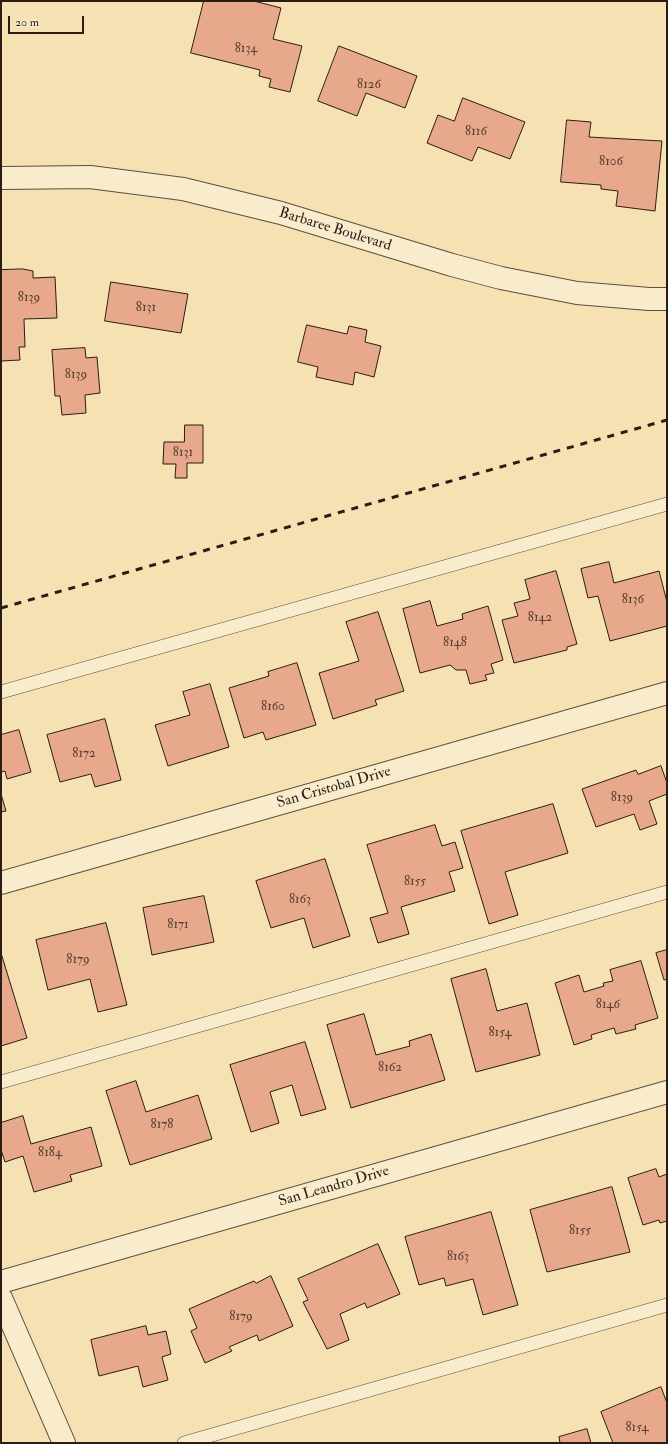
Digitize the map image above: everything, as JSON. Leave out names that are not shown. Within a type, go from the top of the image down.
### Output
[{"type":"street","name":"Barbaree Boulevard","points":[[1,178],[90,177],[183,189],[281,213],[452,265],[501,278],[577,292],[649,299],[667,299]]},
{"type":"street","name":"San Cristobal Drive","points":[[1,883],[667,693]]},
{"type":"street","name":"San Leandro Drive","points":[[1,1282],[667,1092]]},
{"type":"street","points":[[1,1298],[64,1443]]},
{"type":"lane","points":[[1,692],[667,504]]},
{"type":"lane","points":[[1,1082],[667,892]]},
{"type":"lane","points":[[184,1443],[667,1305]]},
{"type":"building","points":[[204,1],[254,1],[281,8],[273,39],[302,46],[290,92],[269,87],[271,79],[259,76],[260,70],[191,53]]},
{"type":"building","points":[[339,46],[417,76],[405,108],[366,93],[357,116],[318,101]]},
{"type":"building","points":[[463,98],[525,122],[510,159],[478,147],[472,161],[427,143],[438,115],[454,121]]},
{"type":"building","points":[[567,120],[591,122],[589,137],[662,141],[655,211],[616,206],[618,191],[601,189],[601,185],[561,182]]},
{"type":"building","points":[[23,269],[33,271],[33,278],[55,277],[57,318],[24,319],[25,347],[19,347],[20,360],[1,361],[1,270]]},
{"type":"building","points":[[111,282],[188,294],[181,333],[105,321]]},
{"type":"building","points":[[307,325],[347,334],[349,326],[367,330],[365,342],[381,346],[374,377],[355,372],[353,385],[316,377],[318,367],[298,362]]},
{"type":"building","points":[[85,348],[86,358],[97,357],[100,393],[85,395],[86,413],[62,415],[60,396],[55,396],[52,350]]},
{"type":"building","points":[[185,425],[203,425],[203,463],[187,463],[187,478],[175,478],[176,464],[163,464],[164,442],[184,442]]},
{"type":"building","points":[[609,562],[614,583],[659,571],[667,602],[667,626],[610,641],[598,596],[588,598],[581,569]]},
{"type":"building","points":[[556,571],[577,644],[567,647],[567,650],[514,663],[502,620],[518,616],[514,603],[530,599],[525,580]]},
{"type":"building","points":[[430,601],[437,626],[463,619],[462,614],[488,606],[503,660],[491,664],[494,673],[485,675],[487,680],[470,684],[466,670],[456,670],[450,665],[420,673],[403,609]]},
{"type":"building","points":[[378,612],[404,691],[375,700],[377,705],[333,719],[319,673],[359,661],[346,622]]},
{"type":"building","points":[[297,663],[316,725],[266,740],[263,732],[244,738],[229,688],[269,676],[268,672]]},
{"type":"building","points":[[210,684],[229,747],[168,766],[155,725],[190,715],[183,692]]},
{"type":"building","points":[[105,719],[121,780],[95,787],[91,774],[60,782],[47,735]]},
{"type":"building","points":[[19,730],[31,772],[7,779],[5,771],[1,772],[1,735]]},
{"type":"building","points":[[661,766],[667,783],[667,794],[649,801],[657,824],[640,830],[634,814],[596,827],[582,789],[636,770],[638,774]]},
{"type":"building","points":[[1,794],[6,811],[1,812]]},
{"type":"building","points":[[553,804],[568,853],[505,872],[518,915],[489,924],[461,831]]},
{"type":"building","points":[[435,825],[442,846],[455,842],[463,868],[449,872],[455,891],[401,907],[409,934],[378,943],[370,918],[388,913],[367,845]]},
{"type":"building","points":[[325,859],[350,936],[313,948],[304,918],[271,928],[256,881]]},
{"type":"building","points":[[204,896],[214,942],[152,955],[143,908]]},
{"type":"building","points":[[106,923],[127,1005],[98,1012],[90,979],[48,990],[36,940]]},
{"type":"building","points":[[667,950],[667,979],[664,980],[656,953]]},
{"type":"building","points":[[1,953],[27,1038],[1,1046]]},
{"type":"building","points":[[641,961],[658,1018],[635,1025],[636,1029],[616,1034],[614,1028],[591,1035],[592,1039],[574,1045],[555,983],[579,975],[584,992],[604,986],[603,983],[613,981],[610,970]]},
{"type":"building","points":[[486,969],[497,1011],[527,1003],[540,1055],[476,1072],[451,979]]},
{"type":"building","points":[[364,1014],[376,1055],[410,1046],[409,1041],[431,1034],[445,1080],[351,1108],[327,1025]]},
{"type":"building","points":[[305,1042],[326,1109],[301,1116],[292,1085],[270,1092],[279,1123],[251,1132],[230,1065]]},
{"type":"building","points":[[136,1081],[146,1112],[198,1095],[212,1139],[130,1165],[106,1091]]},
{"type":"building","points":[[23,1116],[31,1144],[91,1127],[102,1166],[70,1175],[72,1181],[34,1192],[23,1156],[5,1162],[1,1150],[1,1123]]},
{"type":"building","points":[[656,1169],[659,1177],[667,1174],[667,1221],[660,1223],[659,1220],[643,1225],[628,1178]]},
{"type":"building","points":[[612,1187],[630,1252],[547,1272],[530,1210]]},
{"type":"building","points":[[491,1212],[518,1305],[483,1315],[473,1279],[446,1286],[444,1278],[419,1285],[405,1237]]},
{"type":"building","points":[[378,1244],[400,1294],[367,1308],[365,1303],[340,1314],[349,1340],[327,1349],[303,1302],[308,1300],[298,1279]]},
{"type":"building","points":[[271,1276],[293,1326],[259,1341],[257,1335],[229,1347],[232,1351],[205,1363],[191,1331],[197,1328],[189,1309],[254,1281],[256,1283]]},
{"type":"building","points":[[146,1326],[148,1335],[166,1331],[171,1354],[162,1357],[168,1380],[143,1387],[138,1366],[99,1376],[91,1340]]},
{"type":"building","points":[[661,1387],[667,1403],[667,1443],[613,1443],[601,1412]]},
{"type":"building","points":[[587,1429],[591,1443],[560,1443],[559,1437]]},
{"type":"railway","points":[[1,608],[667,420]]}]
